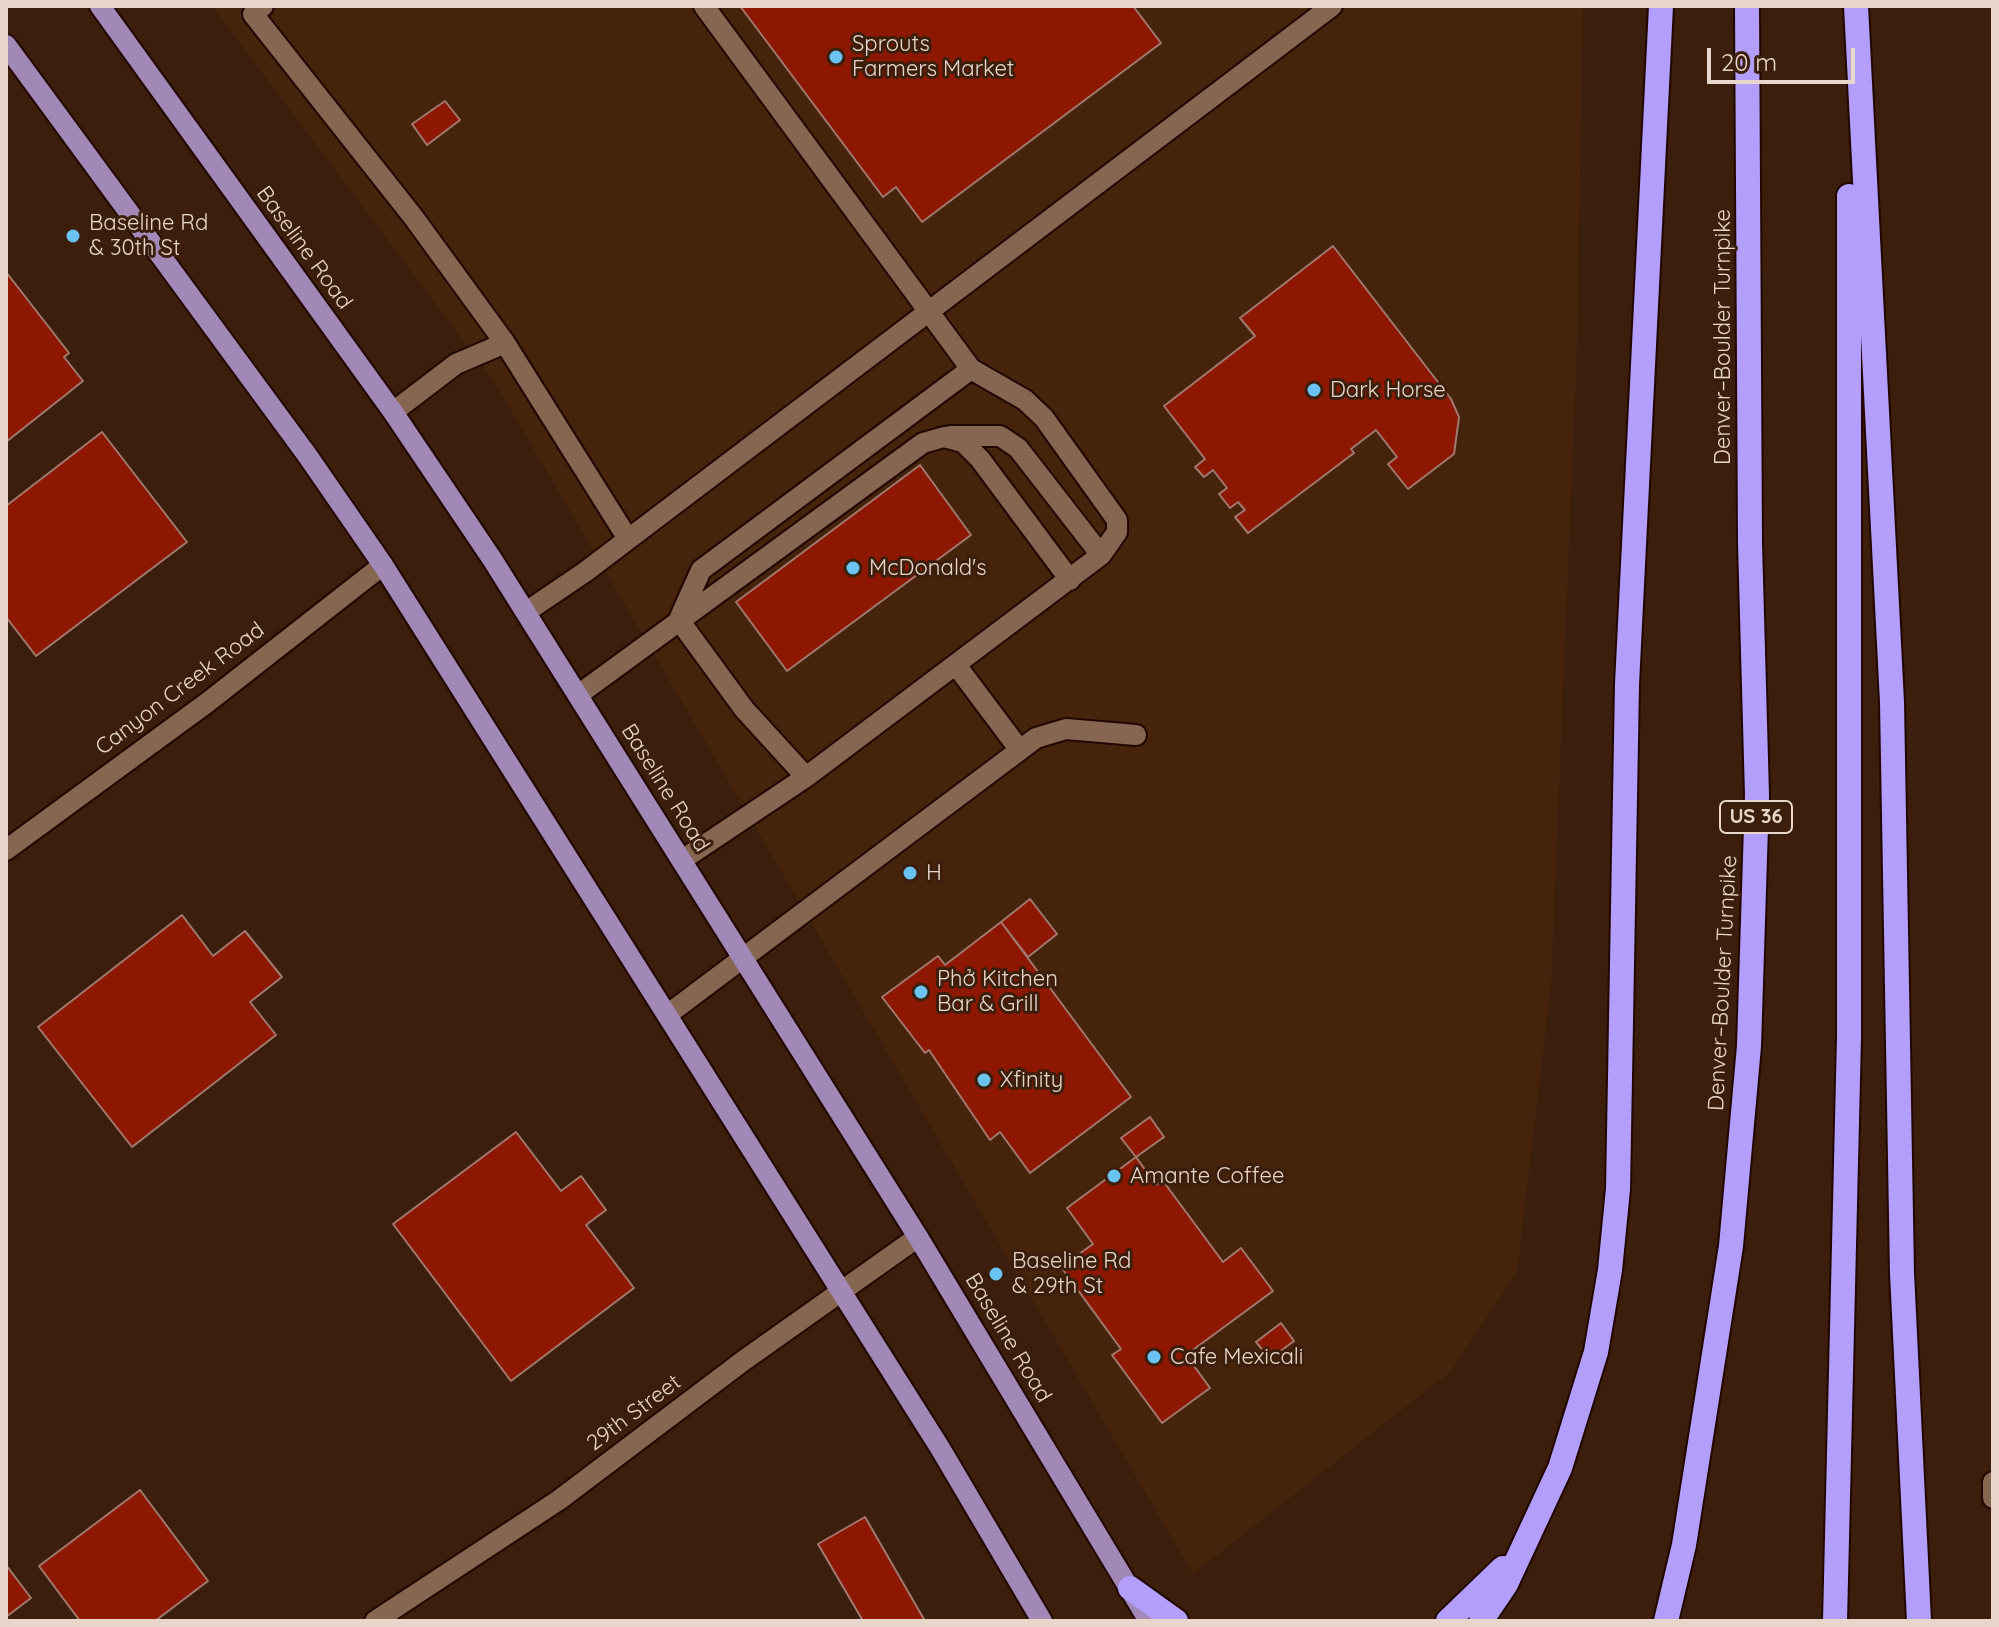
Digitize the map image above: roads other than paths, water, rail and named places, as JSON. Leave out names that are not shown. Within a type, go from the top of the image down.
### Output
[{"type":"highway","points":[[1481,1621],[1526,1543],[1560,1468],[1596,1352],[1618,1189],[1627,684],[1661,6]]},
{"type":"highway","name":"Denver–Boulder Turnpike","points":[[1666,1621],[1684,1545],[1731,1246],[1749,1046],[1757,795],[1749,527],[1747,6]]},
{"type":"highway","points":[[1835,1621],[1849,1037],[1849,6]]},
{"type":"highway","points":[[1856,6],[1892,702],[1902,1273],[1919,1621]]},
{"type":"highway","points":[[1448,1621],[1526,1543]]},
{"type":"highway","points":[[1130,1588],[1176,1621]]},
{"type":"main road","name":"Baseline Road","points":[[100,6],[393,412],[526,612],[918,1237],[1149,1621]]},
{"type":"main road","points":[[6,45],[307,455],[383,565],[940,1448],[1042,1621]]},
{"type":"street","points":[[682,860],[806,777],[1070,580],[1101,555],[1117,532],[1117,520],[1111,508],[1044,418],[1025,400],[971,369],[704,6]]},
{"type":"street","points":[[526,612],[628,539],[1332,6]]},
{"type":"street","points":[[254,9],[505,343],[628,539]]},
{"type":"street","points":[[393,412],[456,364],[505,343]]},
{"type":"street","points":[[679,620],[701,570],[971,369]]},
{"type":"street","points":[[578,695],[923,443],[944,437],[974,433],[1000,436],[1018,448],[1101,555]]},
{"type":"street","points":[[944,437],[963,442],[980,459],[1070,580]]},
{"type":"street","name":"Canyon Creek Road","points":[[6,850],[208,702],[383,565]]},
{"type":"street","points":[[679,620],[744,709],[806,777]]},
{"type":"street","points":[[956,665],[1019,749]]},
{"type":"street","points":[[667,1015],[743,961],[1019,749],[1052,731],[1066,729],[1136,735]]},
{"type":"street","name":"29th Street","points":[[375,1621],[559,1500],[840,1291],[918,1237]]},
{"type":"street","points":[[1993,1482],[1993,1498]]},
{"type":"place","name":"Sprouts Farmers Market","points":[[836,57]]},
{"type":"place","name":"Baseline Rd & 30th St","points":[[73,236]]},
{"type":"place","name":"Dark Horse","points":[[1314,390]]},
{"type":"place","name":"McDonald's","points":[[853,568]]},
{"type":"place","name":"H","points":[[910,873]]},
{"type":"place","name":"Phở Kitchen Bar & Grill","points":[[921,992]]},
{"type":"place","name":"Xfinity","points":[[984,1080]]},
{"type":"place","name":"Amante Coffee","points":[[1114,1176]]},
{"type":"place","name":"Baseline Rd & 29th St","points":[[996,1274]]},
{"type":"place","name":"Cafe Mexicali","points":[[1154,1357]]}]
